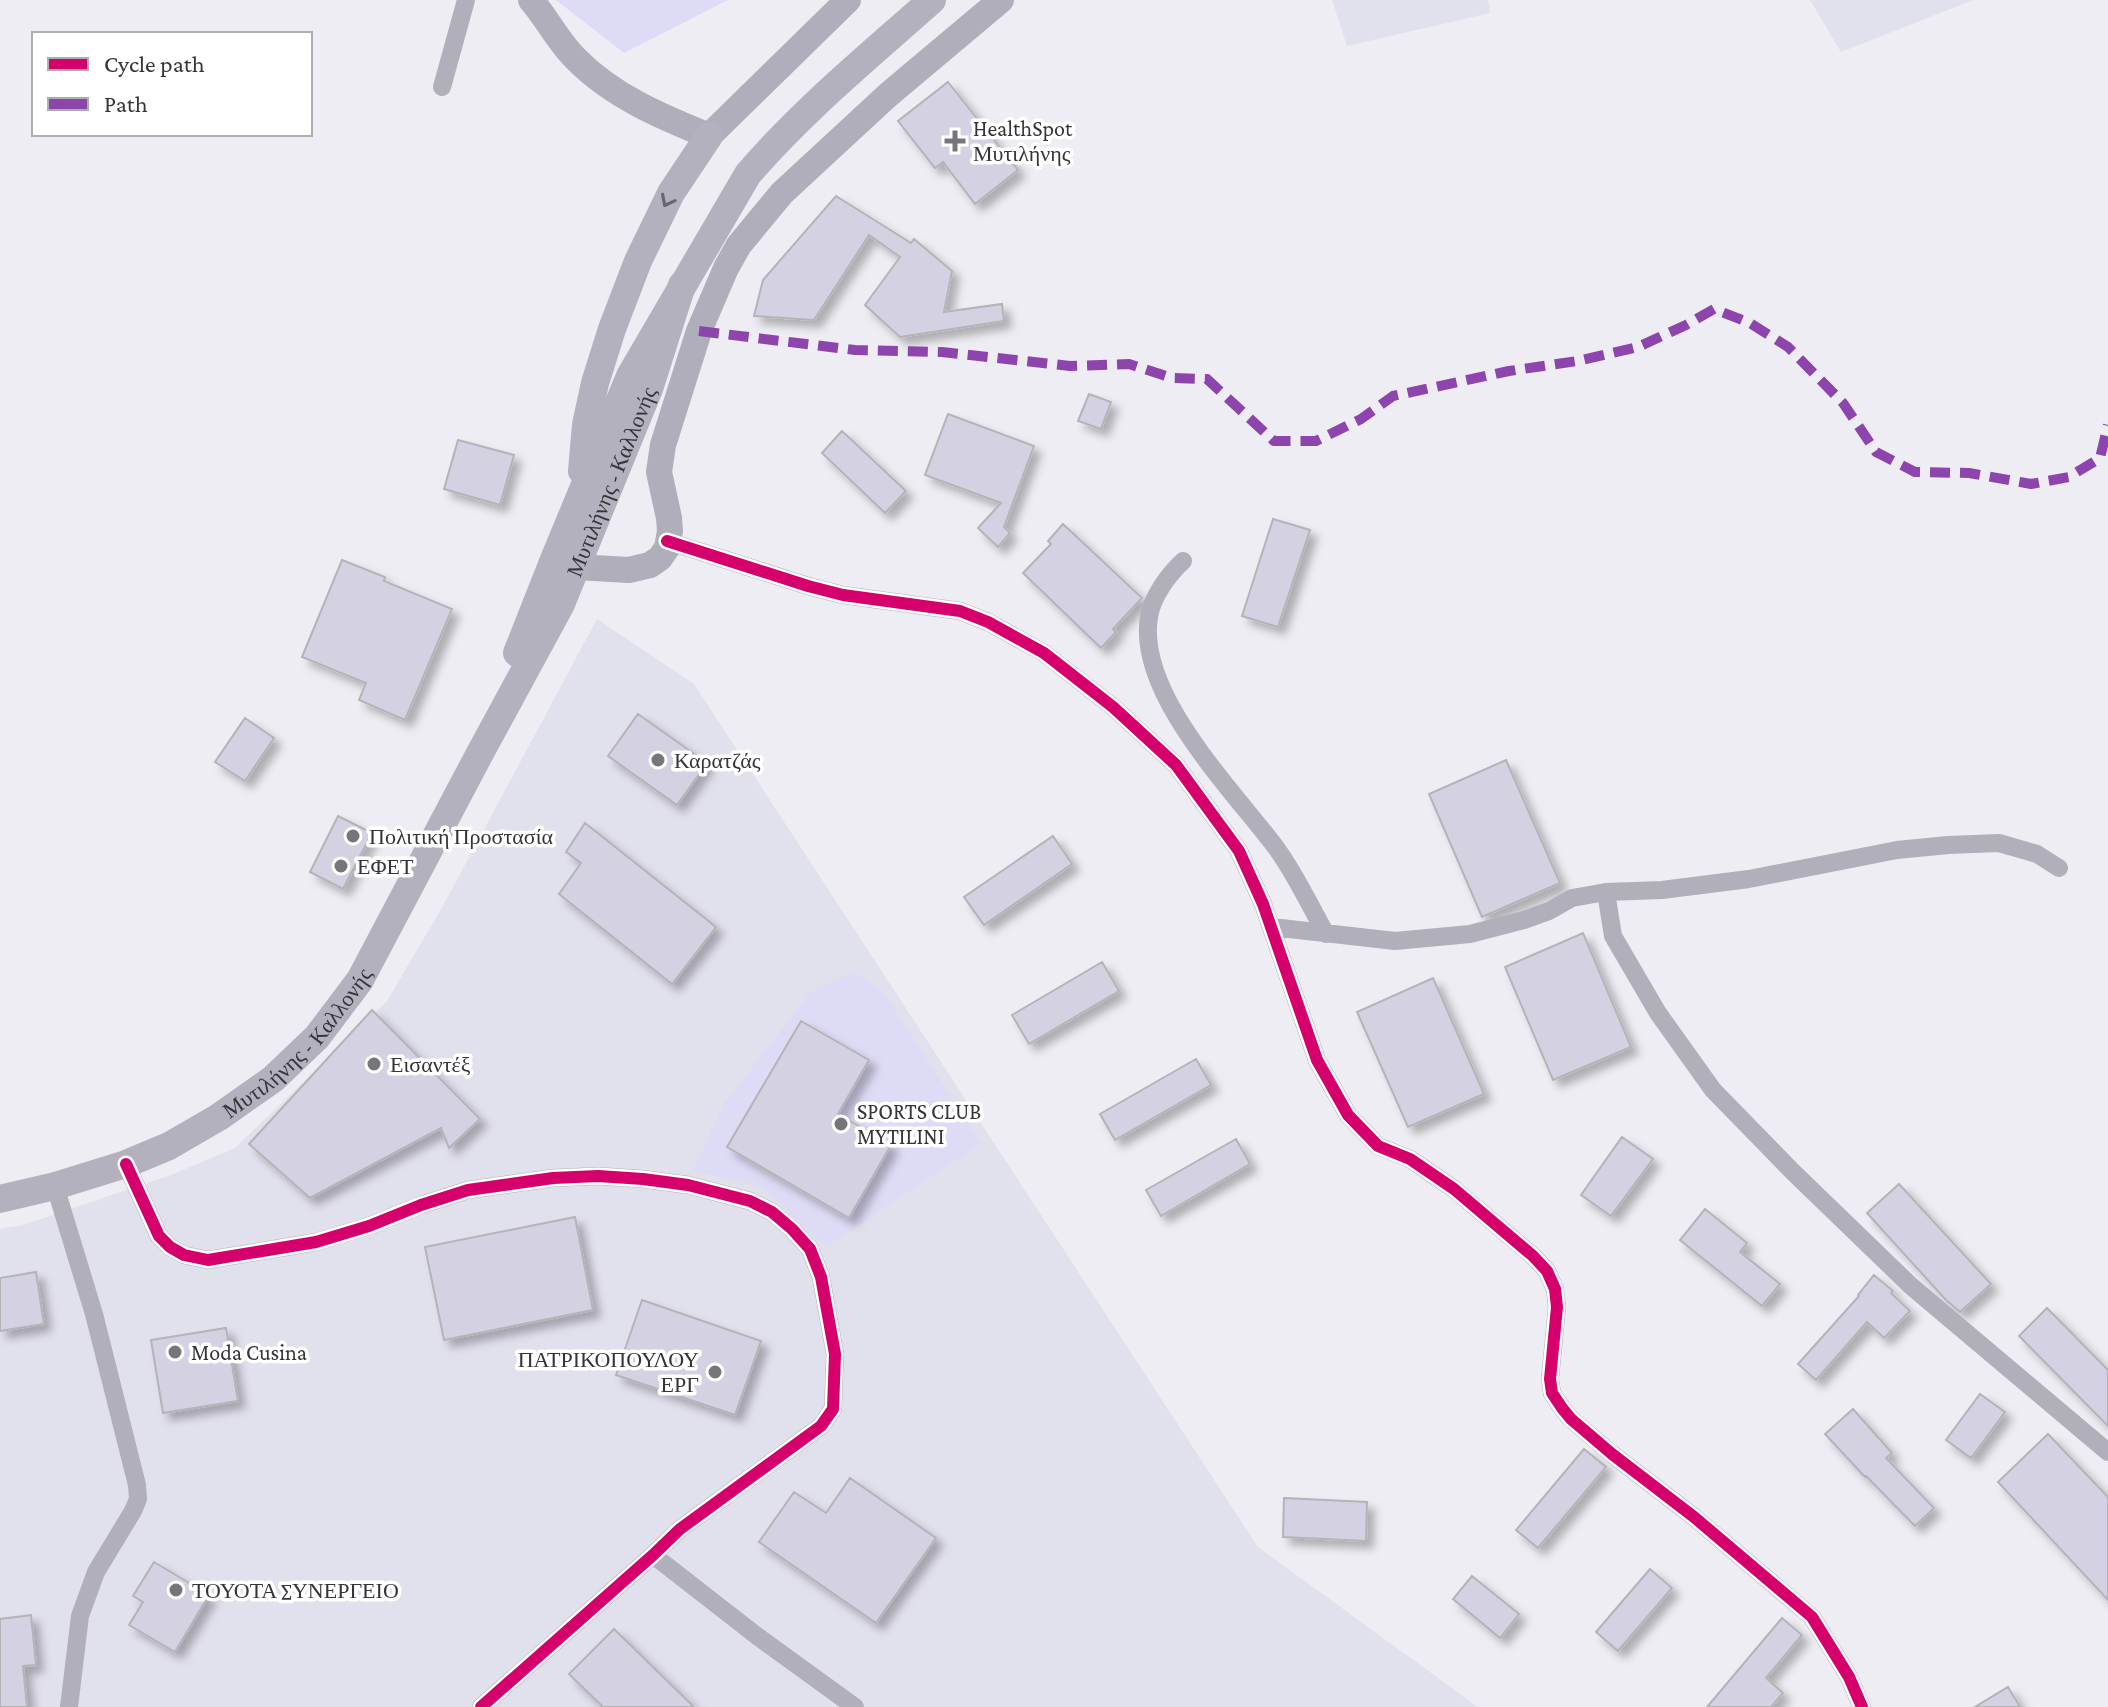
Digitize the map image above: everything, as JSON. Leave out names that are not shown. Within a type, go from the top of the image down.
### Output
[{"type":"main road","name":"Μυτιλήνης - Καλλονής","points":[[569,553],[580,496],[630,376],[748,174],[809,110],[932,0]]},
{"type":"main road","points":[[580,496],[586,425],[612,329],[638,261],[671,193],[709,136]]},
{"type":"main road","name":"Μυτιλήνης - Καλλονής","points":[[0,1199],[126,1164],[169,1146],[219,1117],[273,1079],[317,1037],[360,980],[479,755],[569,553],[649,389],[682,285]]},
{"type":"street","points":[[442,87],[466,0]]},
{"type":"street","points":[[531,0],[575,59],[594,75],[631,100],[709,136],[848,0]]},
{"type":"street","points":[[569,553],[618,570],[640,569],[660,558],[667,548],[670,531],[659,472],[663,445],[699,331],[720,280],[739,245],[782,193],[980,4]]},
{"type":"street","points":[[667,541],[843,595],[960,611],[988,622],[1044,653],[1113,707],[1176,765],[1239,851],[1272,927],[1317,1060],[1348,1115],[1378,1146],[1410,1159],[1454,1189],[1547,1271],[1555,1289],[1557,1307],[1550,1379],[1552,1393],[1562,1408],[1612,1454],[1694,1517],[1812,1617],[1849,1677],[1862,1707]]},
{"type":"street","points":[[1183,561],[1167,576],[1149,615],[1148,638],[1158,681],[1179,720],[1203,754],[1279,851],[1326,934]]},
{"type":"street","points":[[1272,927],[1395,941],[1470,934],[1524,920],[1572,898],[1749,879],[1897,850],[1948,845],[1999,843],[2037,854],[2059,868]]},
{"type":"street","points":[[1606,892],[1613,936],[1658,1013],[1713,1090],[1911,1286],[2108,1452]]},
{"type":"street","points":[[126,1164],[159,1236],[184,1255],[208,1260],[316,1242],[468,1190],[553,1178],[598,1176],[688,1185],[750,1201],[772,1212],[810,1249],[821,1277],[835,1354],[833,1409],[821,1426],[680,1529],[481,1707]]},
{"type":"street","points":[[55,1186],[94,1314],[138,1499],[96,1572],[80,1616],[69,1707]]},
{"type":"street","points":[[653,1555],[855,1707]]},
{"type":"shaded area","points":[[556,0],[728,0],[624,53]]},
{"type":"shaded area","points":[[1332,0],[1488,0],[1490,13],[1347,46]]},
{"type":"shaded area","points":[[1810,0],[1973,0],[1841,52]]},
{"type":"shaded area","points":[[597,619],[694,684],[1258,1547],[1478,1707],[0,1707],[0,1229],[23,1225],[171,1175],[235,1148],[387,1001],[444,904]]},
{"type":"shaded area","name":"SPORTS CLUB MYTILINI","points":[[854,972],[883,991],[981,1144],[826,1246],[761,1186],[693,1170],[724,1104],[810,993]]},
{"type":"building","name":"HealthSpot Μυτιλήνης","points":[[948,82],[1018,170],[975,204],[943,162],[935,168],[898,121]]},
{"type":"building","points":[[836,196],[911,243],[914,239],[952,271],[944,312],[1002,304],[1004,321],[900,337],[865,305],[900,257],[869,235],[814,320],[754,316],[763,280]]},
{"type":"building","points":[[1089,394],[1111,402],[1101,429],[1078,421]]},
{"type":"building","points":[[948,414],[1034,446],[1004,527],[1010,533],[998,547],[978,528],[1001,503],[925,475]]},
{"type":"building","points":[[842,431],[906,491],[885,513],[822,453]]},
{"type":"building","points":[[458,440],[514,455],[500,505],[444,489]]},
{"type":"building","points":[[1273,519],[1310,530],[1278,627],[1242,616]]},
{"type":"building","points":[[1063,524],[1142,598],[1113,629],[1116,632],[1101,648],[1023,573],[1051,544],[1048,541]]},
{"type":"building","points":[[342,560],[452,609],[405,720],[359,700],[366,683],[302,657]]},
{"type":"building","name":"Καρατζάς","points":[[638,714],[707,763],[677,805],[608,756]]},
{"type":"building","points":[[245,718],[274,738],[245,781],[215,762]]},
{"type":"building","points":[[1506,760],[1560,883],[1482,917],[1429,794]]},
{"type":"building","points":[[338,816],[372,833],[343,889],[310,872]]},
{"type":"building","points":[[585,823],[716,927],[672,984],[559,894],[581,863],[566,852]]},
{"type":"building","points":[[1053,836],[1072,864],[984,925],[964,897]]},
{"type":"building","points":[[1583,933],[1631,1047],[1553,1080],[1505,967]]},
{"type":"building","points":[[1102,962],[1119,991],[1029,1044],[1012,1015]]},
{"type":"building","points":[[1433,978],[1484,1094],[1408,1127],[1357,1012]]},
{"type":"building","name":"Εισαντέξ","points":[[372,1010],[480,1119],[449,1148],[441,1128],[310,1198],[249,1144]]},
{"type":"building","points":[[801,1021],[869,1060],[838,1114],[891,1145],[849,1218],[727,1147]]},
{"type":"building","points":[[1196,1059],[1211,1085],[1115,1140],[1100,1114]]},
{"type":"building","points":[[1622,1137],[1653,1159],[1611,1216],[1581,1195]]},
{"type":"building","points":[[1236,1139],[1250,1164],[1161,1216],[1146,1190]]},
{"type":"building","points":[[1899,1184],[1991,1284],[1960,1312],[1867,1213]]},
{"type":"building","points":[[1705,1209],[1747,1243],[1740,1252],[1780,1284],[1762,1306],[1680,1240]]},
{"type":"building","points":[[575,1217],[593,1310],[444,1340],[425,1247]]},
{"type":"building","points":[[36,1272],[44,1324],[0,1331],[0,1278]]},
{"type":"building","points":[[1874,1275],[1910,1311],[1884,1338],[1867,1322],[1816,1380],[1798,1364]]},
{"type":"building","points":[[642,1300],[761,1341],[735,1415],[616,1375]]},
{"type":"building","points":[[2047,1308],[2108,1370],[2108,1426],[2019,1336]]},
{"type":"building","points":[[226,1328],[238,1401],[163,1413],[151,1340]]},
{"type":"building","points":[[1980,1394],[2005,1412],[1971,1458],[1946,1440]]},
{"type":"building","points":[[1853,1409],[1892,1453],[1886,1458],[1934,1508],[1915,1526],[1825,1434]]},
{"type":"building","points":[[2048,1434],[2108,1497],[2108,1600],[1998,1482]]},
{"type":"building","points":[[1584,1449],[1606,1467],[1538,1548],[1516,1530]]},
{"type":"building","points":[[850,1478],[936,1538],[876,1623],[759,1542],[794,1492],[826,1513]]},
{"type":"building","points":[[1284,1498],[1367,1502],[1366,1541],[1283,1537]]},
{"type":"building","points":[[154,1562],[209,1595],[175,1652],[129,1625],[143,1602],[133,1596]]},
{"type":"building","points":[[1650,1569],[1672,1588],[1618,1651],[1596,1632]]},
{"type":"building","points":[[1472,1576],[1519,1614],[1500,1638],[1453,1599]]},
{"type":"building","points":[[31,1615],[36,1665],[23,1666],[27,1707],[0,1707],[0,1619]]},
{"type":"building","points":[[1782,1618],[1802,1635],[1766,1678],[1783,1693],[1771,1707],[1707,1707]]},
{"type":"building","points":[[614,1629],[694,1707],[603,1707],[569,1674]]},
{"type":"building","points":[[2008,1687],[2020,1707],[1975,1707]]},
{"type":"marked path","points":[[699,331],[855,350],[942,352],[1070,366],[1129,364],[1172,378],[1207,379],[1274,441],[1316,441],[1361,419],[1393,396],[1638,347],[1714,309],[1750,323],[1788,347],[1843,403],[1876,452],[1915,472],[1969,473],[2031,484],[2069,477],[2100,458],[2108,425]]},
{"type":"cycle path","points":[[667,541],[843,595],[960,611],[988,622],[1044,653],[1113,707],[1176,765],[1239,851],[1263,904],[1317,1060],[1348,1115],[1378,1146],[1410,1159],[1454,1189],[1547,1271],[1555,1289],[1557,1307],[1550,1379],[1552,1393],[1562,1408],[1612,1454],[1694,1517],[1812,1617],[1849,1677],[1862,1707]]},
{"type":"cycle path","points":[[126,1164],[159,1236],[184,1255],[208,1260],[316,1242],[468,1190],[553,1178],[598,1176],[688,1185],[750,1201],[772,1212],[810,1249],[821,1277],[835,1354],[833,1409],[821,1426],[680,1529],[481,1707]]},
{"type":"place","name":"HealthSpot Μυτιλήνης","points":[[955,141]]},
{"type":"place","name":"Καρατζάς","points":[[658,760]]},
{"type":"place","name":"Πολιτική Προστασία","points":[[353,836]]},
{"type":"place","name":"ΕΦΕΤ","points":[[341,866]]},
{"type":"place","name":"Εισαντέξ","points":[[374,1064]]},
{"type":"place","name":"SPORTS CLUB MYTILINI","points":[[841,1124]]},
{"type":"place","name":"Moda Cusina","points":[[175,1352]]},
{"type":"place","name":"ΠΑΤΡΙΚΟΠΟΥΛΟΥ ΕΡΓ","points":[[715,1372]]},
{"type":"place","name":"ΤΟΥΟΤΑ ΣΥΝΕΡΓΕΙΟ","points":[[176,1590]]}]
